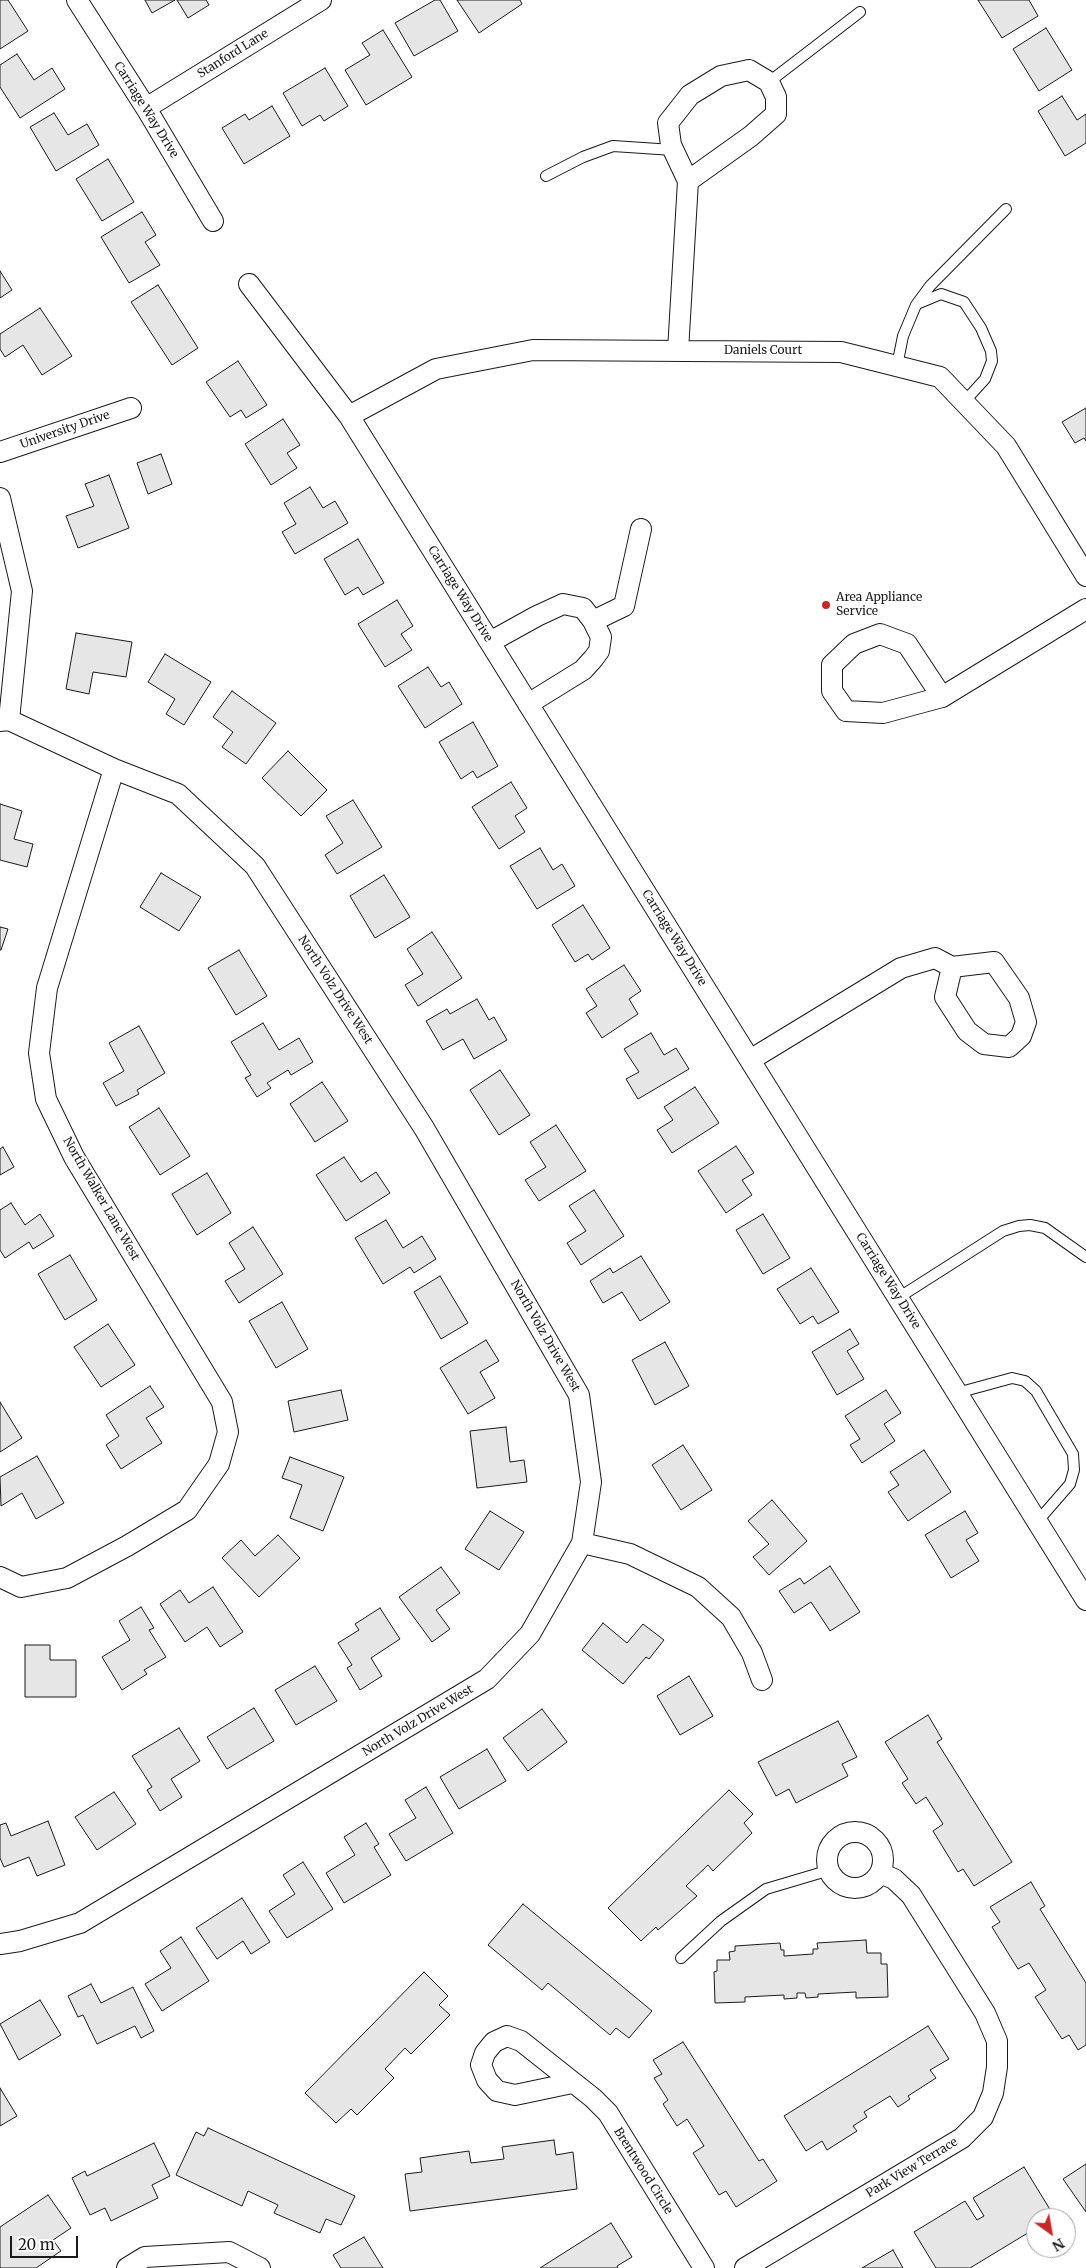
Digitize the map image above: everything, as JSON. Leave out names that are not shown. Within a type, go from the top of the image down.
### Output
[{"type":"street","name":"Carriage Way Drive","points":[[77,0],[146,108],[213,220]]},
{"type":"street","name":"Stanford Lane","points":[[146,108],[321,0]]},
{"type":"street","points":[[678,351],[688,182],[673,150],[668,123],[690,95],[721,76],[749,70],[769,82],[776,97],[776,114],[751,136],[688,182]]},
{"type":"street","name":"Carriage Way Drive","points":[[249,284],[349,416],[1086,1600]]},
{"type":"street","name":"Daniels Court","points":[[349,416],[436,370],[532,350],[841,352],[940,377],[1006,446],[1086,576]]},
{"type":"street","name":"University Drive","points":[[0,452],[131,408]]},
{"type":"street","points":[[0,498],[22,591],[4,720]]},
{"type":"street","points":[[593,621],[624,606],[641,529]]},
{"type":"street","points":[[490,642],[536,616],[563,604],[583,608],[593,621],[601,637],[599,651],[583,670],[528,704]]},
{"type":"street","points":[[942,697],[907,644],[880,634],[854,644],[832,665],[832,692],[846,711],[883,713],[942,697],[1086,609]]},
{"type":"street","name":"North Volz Drive West","points":[[0,1944],[20,1941],[80,1923],[487,1679],[530,1634],[582,1543],[591,1482],[579,1396],[424,1128],[255,866],[178,794],[114,769],[4,720]]},
{"type":"street","name":"North Walker Lane West","points":[[0,1577],[21,1587],[67,1578],[127,1546],[186,1510],[219,1464],[228,1432],[222,1402],[74,1157],[46,1099],[39,1053],[47,988],[114,769]]},
{"type":"street","points":[[750,1060],[902,968],[936,958],[952,967],[994,962],[1019,998],[1026,1022],[1021,1036],[1009,1046],[984,1044],[966,1031],[945,997],[952,967]]},
{"type":"street","points":[[582,1543],[630,1554],[698,1587],[731,1617],[752,1653],[762,1680]]},
{"type":"street","points":[[859,1832],[870,1836],[879,1844],[884,1858],[880,1873],[869,1884],[858,1888],[846,1886],[835,1879],[830,1870],[827,1862],[828,1852],[836,1839],[846,1833],[859,1832]]},
{"type":"street","name":"Park View Terrace","points":[[745,2268],[962,2138],[983,2117],[993,2092],[997,2067],[997,2041],[985,2014],[911,1895],[894,1879],[880,1873]]},
{"type":"street","name":"Brentwood Circle","points":[[572,2083],[593,2098],[608,2113],[704,2268]]},
{"type":"street","points":[[127,2268],[144,2257],[230,2252],[260,2268]]},
{"type":"lane","points":[[769,82],[860,12]]},
{"type":"lane","points":[[546,176],[584,157],[613,146],[673,150]]},
{"type":"lane","points":[[898,366],[904,336],[916,305],[930,286],[1006,208]]},
{"type":"lane","points":[[916,305],[941,294],[964,302],[981,328],[991,351],[992,361],[985,379],[964,402]]},
{"type":"lane","points":[[898,1298],[1003,1231],[1019,1226],[1030,1225],[1045,1228],[1086,1257]]},
{"type":"lane","points":[[957,1393],[1012,1378],[1025,1381],[1036,1391],[1073,1454],[1074,1470],[1070,1484],[1037,1522]]},
{"type":"lane","points":[[681,1958],[721,1921],[766,1889],[830,1870]]},
{"type":"building","points":[[0,0],[8,0],[28,31],[0,49]]},
{"type":"building","points":[[145,0],[175,0],[152,13]]},
{"type":"building","points":[[177,0],[206,0],[209,5],[188,18]]},
{"type":"building","points":[[435,0],[440,0],[458,31],[414,56],[395,23]]},
{"type":"building","points":[[457,0],[520,0],[522,4],[479,33]]},
{"type":"building","points":[[978,0],[1029,0],[1038,16],[1002,38]]},
{"type":"building","points":[[1046,28],[1072,70],[1039,91],[1013,49]]},
{"type":"building","points":[[383,30],[412,77],[366,105],[345,70],[370,55],[362,43]]},
{"type":"building","points":[[17,54],[34,80],[52,68],[65,89],[20,118],[0,87],[0,65]]},
{"type":"building","points":[[325,68],[348,106],[324,121],[320,115],[302,126],[283,93]]},
{"type":"building","points":[[1062,96],[1077,120],[1086,114],[1086,143],[1065,156],[1038,111]]},
{"type":"building","points":[[272,106],[290,136],[244,164],[222,128],[245,114],[249,120]]},
{"type":"building","points":[[54,113],[68,135],[87,124],[99,145],[56,171],[30,127]]},
{"type":"building","points":[[108,159],[134,202],[102,221],[76,179]]},
{"type":"building","points":[[142,212],[156,235],[145,242],[160,265],[129,283],[101,237]]},
{"type":"building","points":[[0,271],[12,290],[0,298]]},
{"type":"building","points":[[158,285],[198,348],[172,365],[131,302]]},
{"type":"building","points":[[40,308],[72,356],[42,375],[23,345],[5,357],[0,349],[0,334]]},
{"type":"building","points":[[238,361],[267,405],[246,418],[241,410],[230,417],[206,382]]},
{"type":"building","points":[[1086,408],[1086,441],[1084,438],[1075,443],[1062,422]]},
{"type":"building","points":[[283,419],[300,445],[287,453],[297,468],[271,485],[245,444]]},
{"type":"building","points":[[161,454],[172,484],[148,494],[137,463]]},
{"type":"building","points":[[109,475],[129,528],[78,548],[66,516],[94,506],[85,484]]},
{"type":"building","points":[[310,487],[323,508],[335,501],[348,523],[295,554],[282,532],[296,524],[284,503]]},
{"type":"building","points":[[358,539],[384,583],[363,595],[358,587],[345,595],[324,559]]},
{"type":"building","points":[[397,600],[413,626],[401,634],[412,650],[385,667],[358,624]]},
{"type":"building","points":[[76,633],[132,642],[126,677],[93,672],[89,694],[66,689]]},
{"type":"building","points":[[165,654],[211,682],[184,725],[166,714],[175,699],[148,682]]},
{"type":"building","points":[[428,667],[441,687],[449,682],[462,704],[425,728],[398,686]]},
{"type":"building","points":[[232,691],[276,723],[246,764],[222,747],[233,732],[213,717]]},
{"type":"building","points":[[473,722],[498,766],[477,778],[473,771],[461,779],[439,742]]},
{"type":"building","points":[[288,751],[327,790],[301,816],[262,778]]},
{"type":"building","points":[[511,782],[527,808],[515,816],[525,832],[499,849],[472,807]]},
{"type":"building","points":[[353,800],[382,847],[337,874],[325,855],[343,843],[326,816]]},
{"type":"building","points":[[0,804],[22,811],[14,839],[33,844],[27,867],[0,860]]},
{"type":"building","points":[[540,848],[553,870],[562,864],[575,886],[537,909],[510,866]]},
{"type":"building","points":[[161,873],[201,897],[179,931],[140,907]]},
{"type":"building","points":[[384,875],[410,917],[375,938],[350,896]]},
{"type":"building","points":[[583,905],[610,948],[592,960],[588,954],[575,962],[552,925]]},
{"type":"building","points":[[0,927],[8,929],[1,950],[0,950]]},
{"type":"building","points":[[432,932],[462,978],[418,1006],[405,985],[423,974],[407,949]]},
{"type":"building","points":[[239,950],[267,996],[236,1015],[208,968]]},
{"type":"building","points":[[624,965],[641,991],[629,999],[638,1014],[602,1038],[586,1013],[597,1006],[586,989]]},
{"type":"building","points":[[477,999],[489,1020],[494,1017],[507,1040],[474,1059],[463,1039],[443,1050],[426,1021],[447,1009],[450,1014]]},
{"type":"building","points":[[263,1023],[279,1050],[299,1038],[313,1062],[291,1075],[288,1070],[267,1083],[271,1088],[257,1097],[245,1078],[251,1075],[231,1042]]},
{"type":"building","points":[[139,1026],[165,1073],[137,1090],[139,1094],[116,1106],[103,1083],[124,1071],[109,1043]]},
{"type":"building","points":[[651,1033],[664,1055],[676,1048],[689,1069],[638,1099],[626,1079],[639,1072],[624,1049]]},
{"type":"building","points":[[500,1070],[530,1115],[499,1135],[470,1090]]},
{"type":"building","points":[[322,1082],[348,1121],[315,1142],[290,1104]]},
{"type":"building","points":[[695,1087],[719,1123],[672,1153],[657,1130],[673,1120],[664,1107]]},
{"type":"building","points":[[159,1108],[190,1156],[160,1175],[129,1127]]},
{"type":"building","points":[[556,1125],[586,1171],[539,1201],[525,1180],[546,1167],[530,1142]]},
{"type":"building","points":[[736,1146],[754,1173],[742,1180],[752,1195],[726,1213],[698,1171]]},
{"type":"building","points":[[3,1147],[14,1167],[0,1175],[0,1149]]},
{"type":"building","points":[[344,1157],[361,1182],[376,1172],[390,1193],[346,1221],[316,1175]]},
{"type":"building","points":[[207,1173],[231,1213],[197,1235],[172,1194]]},
{"type":"building","points":[[594,1190],[624,1236],[581,1265],[567,1243],[586,1231],[569,1206]]},
{"type":"building","points":[[11,1203],[25,1225],[40,1214],[54,1236],[33,1249],[29,1242],[5,1258],[0,1250],[0,1210]]},
{"type":"building","points":[[763,1214],[790,1258],[763,1274],[736,1230]]},
{"type":"building","points":[[386,1220],[403,1248],[422,1236],[436,1259],[414,1273],[410,1267],[383,1284],[355,1238]]},
{"type":"building","points":[[253,1227],[283,1274],[239,1303],[225,1281],[245,1269],[229,1243]]},
{"type":"building","points":[[70,1255],[97,1300],[65,1320],[38,1274]]},
{"type":"building","points":[[641,1256],[670,1302],[640,1321],[622,1292],[603,1303],[590,1281],[610,1268],[613,1273]]},
{"type":"building","points":[[811,1268],[839,1312],[818,1324],[813,1316],[800,1324],[777,1289]]},
{"type":"building","points":[[440,1276],[468,1323],[441,1339],[414,1292]]},
{"type":"building","points":[[282,1302],[308,1349],[276,1368],[249,1321]]},
{"type":"building","points":[[108,1324],[135,1365],[101,1387],[74,1347]]},
{"type":"building","points":[[850,1329],[859,1344],[847,1351],[864,1379],[837,1395],[812,1352]]},
{"type":"building","points":[[486,1340],[499,1361],[480,1372],[495,1398],[468,1414],[440,1368]]},
{"type":"building","points":[[665,1342],[689,1386],[655,1405],[632,1360]]},
{"type":"building","points":[[150,1386],[164,1407],[146,1418],[162,1443],[121,1469],[106,1445],[119,1436],[106,1415]]},
{"type":"building","points":[[341,1390],[348,1420],[294,1432],[288,1401]]},
{"type":"building","points":[[886,1390],[901,1413],[884,1424],[895,1441],[862,1463],[850,1445],[860,1439],[845,1416]]},
{"type":"building","points":[[0,1402],[22,1438],[0,1452]]},
{"type":"building","points":[[506,1427],[510,1462],[524,1460],[527,1482],[477,1488],[470,1431]]},
{"type":"building","points":[[683,1445],[712,1490],[681,1510],[652,1465]]},
{"type":"building","points":[[924,1450],[951,1492],[908,1521],[888,1492],[899,1485],[890,1472]]},
{"type":"building","points":[[37,1456],[64,1503],[36,1519],[22,1493],[1,1506],[0,1477]]},
{"type":"building","points":[[290,1457],[344,1477],[323,1531],[290,1518],[302,1485],[282,1478]]},
{"type":"building","points":[[772,1500],[807,1541],[769,1575],[753,1557],[769,1544],[748,1521]]},
{"type":"building","points":[[490,1511],[524,1532],[499,1570],[465,1549]]},
{"type":"building","points":[[965,1511],[978,1533],[966,1540],[979,1561],[951,1578],[925,1535]]},
{"type":"building","points":[[278,1535],[300,1558],[259,1597],[222,1558],[241,1540],[255,1556]]},
{"type":"building","points":[[830,1566],[860,1612],[830,1631],[811,1602],[794,1613],[779,1591],[800,1578],[804,1584]]},
{"type":"building","points":[[441,1567],[460,1593],[436,1610],[450,1629],[432,1642],[399,1597]]},
{"type":"building","points":[[213,1587],[243,1632],[220,1647],[207,1627],[185,1642],[160,1604],[180,1590],[189,1603]]},
{"type":"building","points":[[141,1607],[154,1628],[149,1630],[166,1657],[144,1670],[147,1674],[122,1690],[102,1657],[130,1640],[119,1621]]},
{"type":"building","points":[[380,1608],[400,1639],[371,1658],[382,1676],[360,1690],[347,1668],[352,1665],[338,1643],[359,1630],[355,1624]]},
{"type":"building","points":[[603,1623],[627,1643],[643,1624],[664,1640],[649,1659],[646,1657],[623,1684],[582,1650]]},
{"type":"building","points":[[25,1645],[50,1645],[50,1660],[76,1660],[76,1697],[25,1697]]},
{"type":"building","points":[[315,1666],[337,1701],[296,1725],[275,1690]]},
{"type":"building","points":[[689,1676],[713,1716],[680,1735],[657,1696]]},
{"type":"building","points":[[254,1708],[274,1741],[227,1769],[207,1737]]},
{"type":"building","points":[[542,1709],[567,1742],[528,1771],[503,1738]]},
{"type":"building","points":[[928,1715],[942,1739],[937,1742],[1012,1862],[974,1886],[963,1869],[958,1872],[933,1831],[943,1824],[926,1797],[916,1804],[902,1783],[908,1779],[885,1742]]},
{"type":"building","points":[[838,1721],[857,1757],[842,1764],[848,1776],[796,1803],[789,1789],[776,1796],[758,1762]]},
{"type":"building","points":[[179,1728],[200,1761],[171,1779],[182,1797],[160,1811],[147,1790],[152,1787],[132,1756]]},
{"type":"building","points":[[487,1749],[506,1781],[459,1809],[440,1777]]},
{"type":"building","points":[[426,1787],[453,1833],[406,1861],[389,1834],[416,1818],[405,1800]]},
{"type":"building","points":[[729,1790],[753,1814],[744,1823],[752,1833],[713,1871],[708,1865],[686,1886],[697,1896],[658,1930],[656,1927],[641,1941],[608,1908]]},
{"type":"building","points":[[114,1792],[136,1824],[97,1850],[75,1817]]},
{"type":"building","points":[[48,1821],[65,1865],[37,1876],[29,1857],[4,1867],[0,1858],[0,1825],[6,1823],[11,1836]]},
{"type":"building","points":[[366,1823],[379,1844],[374,1847],[391,1875],[344,1903],[326,1873],[355,1855],[344,1837]]},
{"type":"building","points":[[303,1862],[333,1909],[287,1938],[269,1911],[295,1894],[283,1875]]},
{"type":"building","points":[[1031,1882],[1045,1906],[1040,1909],[1086,1983],[1086,2045],[1078,2050],[1069,2035],[1062,2039],[1035,1997],[1046,1990],[1029,1963],[1018,1969],[992,1927],[1000,1922],[990,1907]]},
{"type":"building","points":[[242,1898],[270,1942],[251,1954],[243,1941],[217,1959],[196,1928]]},
{"type":"building","points":[[523,1904],[652,2011],[629,2038],[616,2028],[610,2035],[548,1983],[542,1990],[488,1945]]},
{"type":"building","points":[[181,1937],[209,1981],[162,2011],[145,1984],[171,1968],[160,1951]]},
{"type":"building","points":[[866,1940],[867,1953],[881,1953],[881,1964],[887,1964],[888,1997],[856,1998],[856,1992],[818,1994],[818,1997],[806,1998],[805,1993],[797,1993],[797,1998],[784,1999],[784,1995],[745,1997],[745,2002],[715,2003],[714,1972],[717,1971],[717,1960],[730,1960],[729,1952],[735,1951],[735,1946],[780,1943],[781,1950],[784,1950],[784,1956],[813,1954],[813,1949],[818,1949],[817,1943]]},
{"type":"building","points":[[424,1972],[448,1996],[439,2005],[450,2015],[411,2054],[405,2048],[385,2069],[394,2078],[357,2115],[351,2109],[336,2123],[305,2093]]},
{"type":"building","points":[[91,1984],[101,2003],[133,1987],[154,2031],[141,2038],[135,2026],[97,2044],[83,2015],[78,2017],[68,1996]]},
{"type":"building","points":[[40,2000],[61,2035],[19,2060],[0,2024]]},
{"type":"building","points":[[928,2026],[949,2059],[930,2070],[936,2078],[908,2096],[910,2099],[898,2107],[890,2096],[864,2112],[867,2117],[853,2126],[857,2131],[827,2150],[822,2141],[806,2151],[784,2116]]},
{"type":"building","points":[[683,2042],[759,2161],[763,2159],[777,2181],[736,2207],[726,2191],[719,2195],[693,2153],[704,2146],[687,2119],[677,2126],[663,2104],[668,2100],[654,2078],[662,2074],[653,2060]]},
{"type":"building","points":[[0,2088],[17,2116],[0,2126]]},
{"type":"building","points":[[208,2128],[355,2196],[341,2225],[326,2219],[320,2233],[274,2213],[278,2205],[248,2191],[242,2206],[176,2175],[196,2132],[204,2136]]},
{"type":"building","points":[[554,2140],[556,2155],[573,2152],[577,2189],[410,2211],[405,2174],[422,2172],[420,2158],[469,2151],[471,2163],[504,2159],[502,2147]]},
{"type":"building","points":[[154,2143],[170,2176],[152,2185],[158,2198],[111,2221],[105,2208],[90,2215],[72,2178],[85,2171],[87,2176]]},
{"type":"building","points":[[1086,2164],[1086,2212],[1063,2179]]},
{"type":"building","points":[[1024,2167],[1049,2208],[1026,2208],[1026,2234],[970,2268],[936,2268],[914,2232],[965,2201],[977,2220],[984,2216],[973,2198]]},
{"type":"building","points":[[48,2195],[71,2228],[53,2240],[61,2251],[36,2268],[0,2268],[0,2227]]},
{"type":"building","points":[[611,2223],[632,2257],[617,2266],[618,2268],[540,2268]]},
{"type":"building","points":[[364,2237],[383,2268],[341,2268],[333,2255]]},
{"type":"building","points":[[893,2250],[903,2268],[862,2268]]},
{"type":"place","name":"Area Appliance Service","points":[[826,605]]}]
